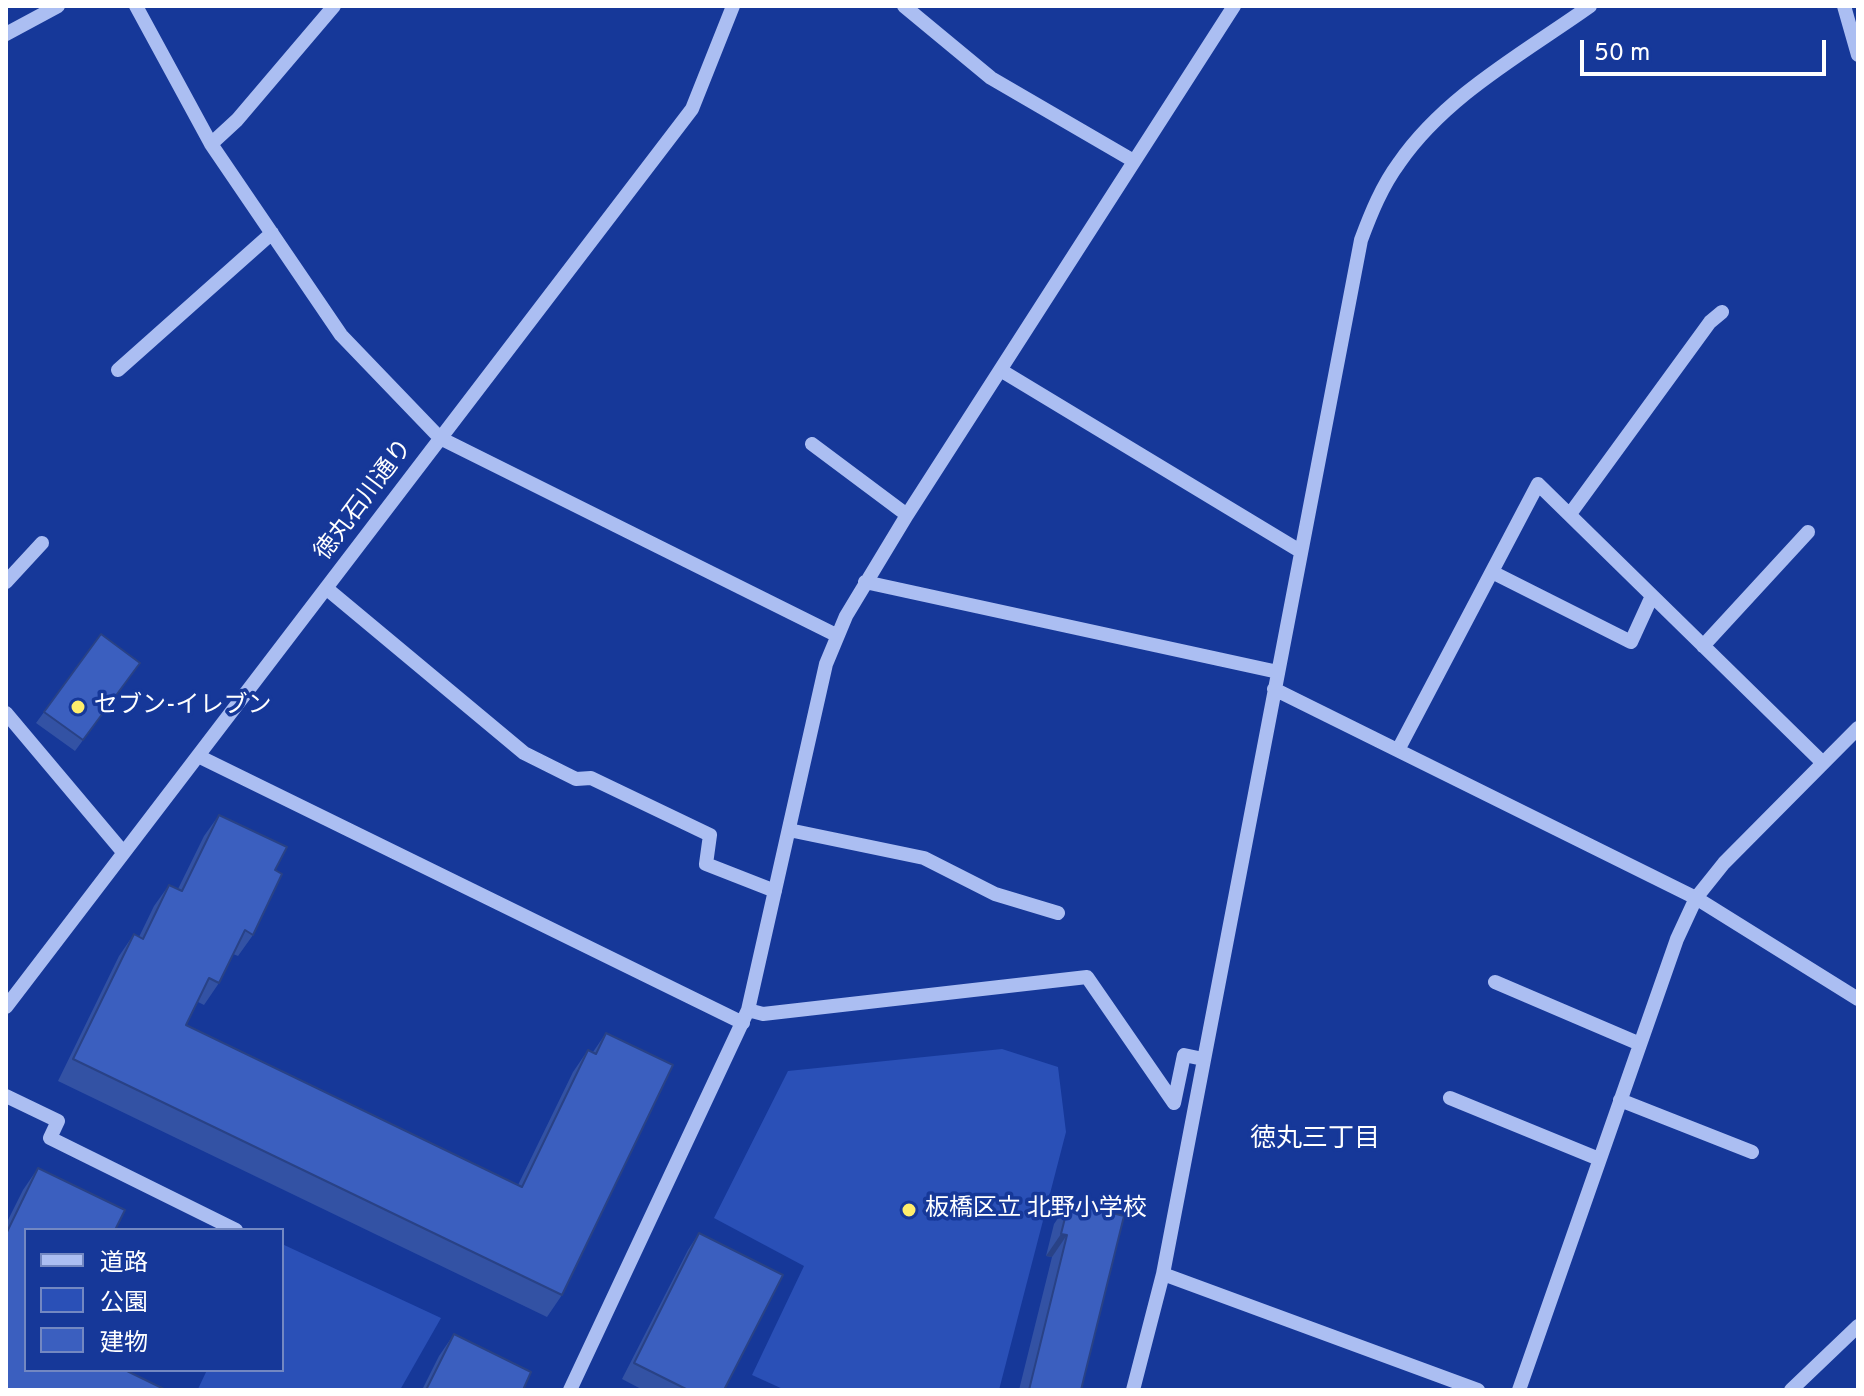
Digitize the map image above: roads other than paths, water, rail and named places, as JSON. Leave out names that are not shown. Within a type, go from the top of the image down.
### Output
[{"type":"street","points":[[6,34],[58,6]]},
{"type":"street","points":[[136,6],[211,144],[341,335],[440,438],[836,635]]},
{"type":"street","points":[[211,144],[237,120],[334,6]]},
{"type":"street","name":"徳丸石川通り","points":[[6,1007],[692,109],[733,6]]},
{"type":"street","points":[[904,6],[991,78],[1132,160]]},
{"type":"street","points":[[570,1390],[745,1017],[826,664],[836,635],[907,515],[1002,371],[1132,160],[1234,6]]},
{"type":"street","points":[[1133,1390],[1163,1274],[1361,240],[1376,201],[1399,163],[1460,98],[1590,6]]},
{"type":"street","points":[[1844,6],[1858,55]]},
{"type":"street","points":[[118,370],[272,233]]},
{"type":"street","points":[[1570,514],[1710,322],[1722,312]]},
{"type":"street","points":[[1002,371],[1300,551]]},
{"type":"street","points":[[812,444],[907,515]]},
{"type":"street","points":[[1398,750],[1538,484],[1823,763]]},
{"type":"street","points":[[1703,646],[1808,532]]},
{"type":"street","points":[[6,582],[42,543]]},
{"type":"street","points":[[1492,572],[1631,642],[1652,596]]},
{"type":"street","points":[[865,582],[1278,672]]},
{"type":"street","points":[[326,588],[524,753],[576,779],[591,778],[710,835],[706,864],[775,891]]},
{"type":"street","points":[[1274,689],[1696,898],[1858,999]]},
{"type":"street","points":[[6,713],[123,852]]},
{"type":"street","points":[[1519,1390],[1677,939],[1696,898],[1724,863],[1858,728]]},
{"type":"street","points":[[198,756],[745,1017],[1087,977],[1174,1103],[1184,1055],[1203,1059]]},
{"type":"street","points":[[789,830],[924,858],[995,894],[1058,913]]},
{"type":"street","points":[[1495,982],[1640,1044]]},
{"type":"street","points":[[6,1096],[58,1121],[50,1138],[232,1228]]},
{"type":"street","points":[[1450,1098],[1599,1159]]},
{"type":"street","points":[[1620,1100],[1752,1152]]},
{"type":"street","points":[[1163,1274],[1478,1390]]},
{"type":"street","points":[[1791,1390],[1858,1326]]},
{"type":"place","name":"セブン-イレブン","points":[[78,707]]},
{"type":"place","name":"板橋区立 北野小学校","points":[[909,1210]]},
{"type":"district","name":"徳丸三丁目","points":[[1315,1141]]}]
